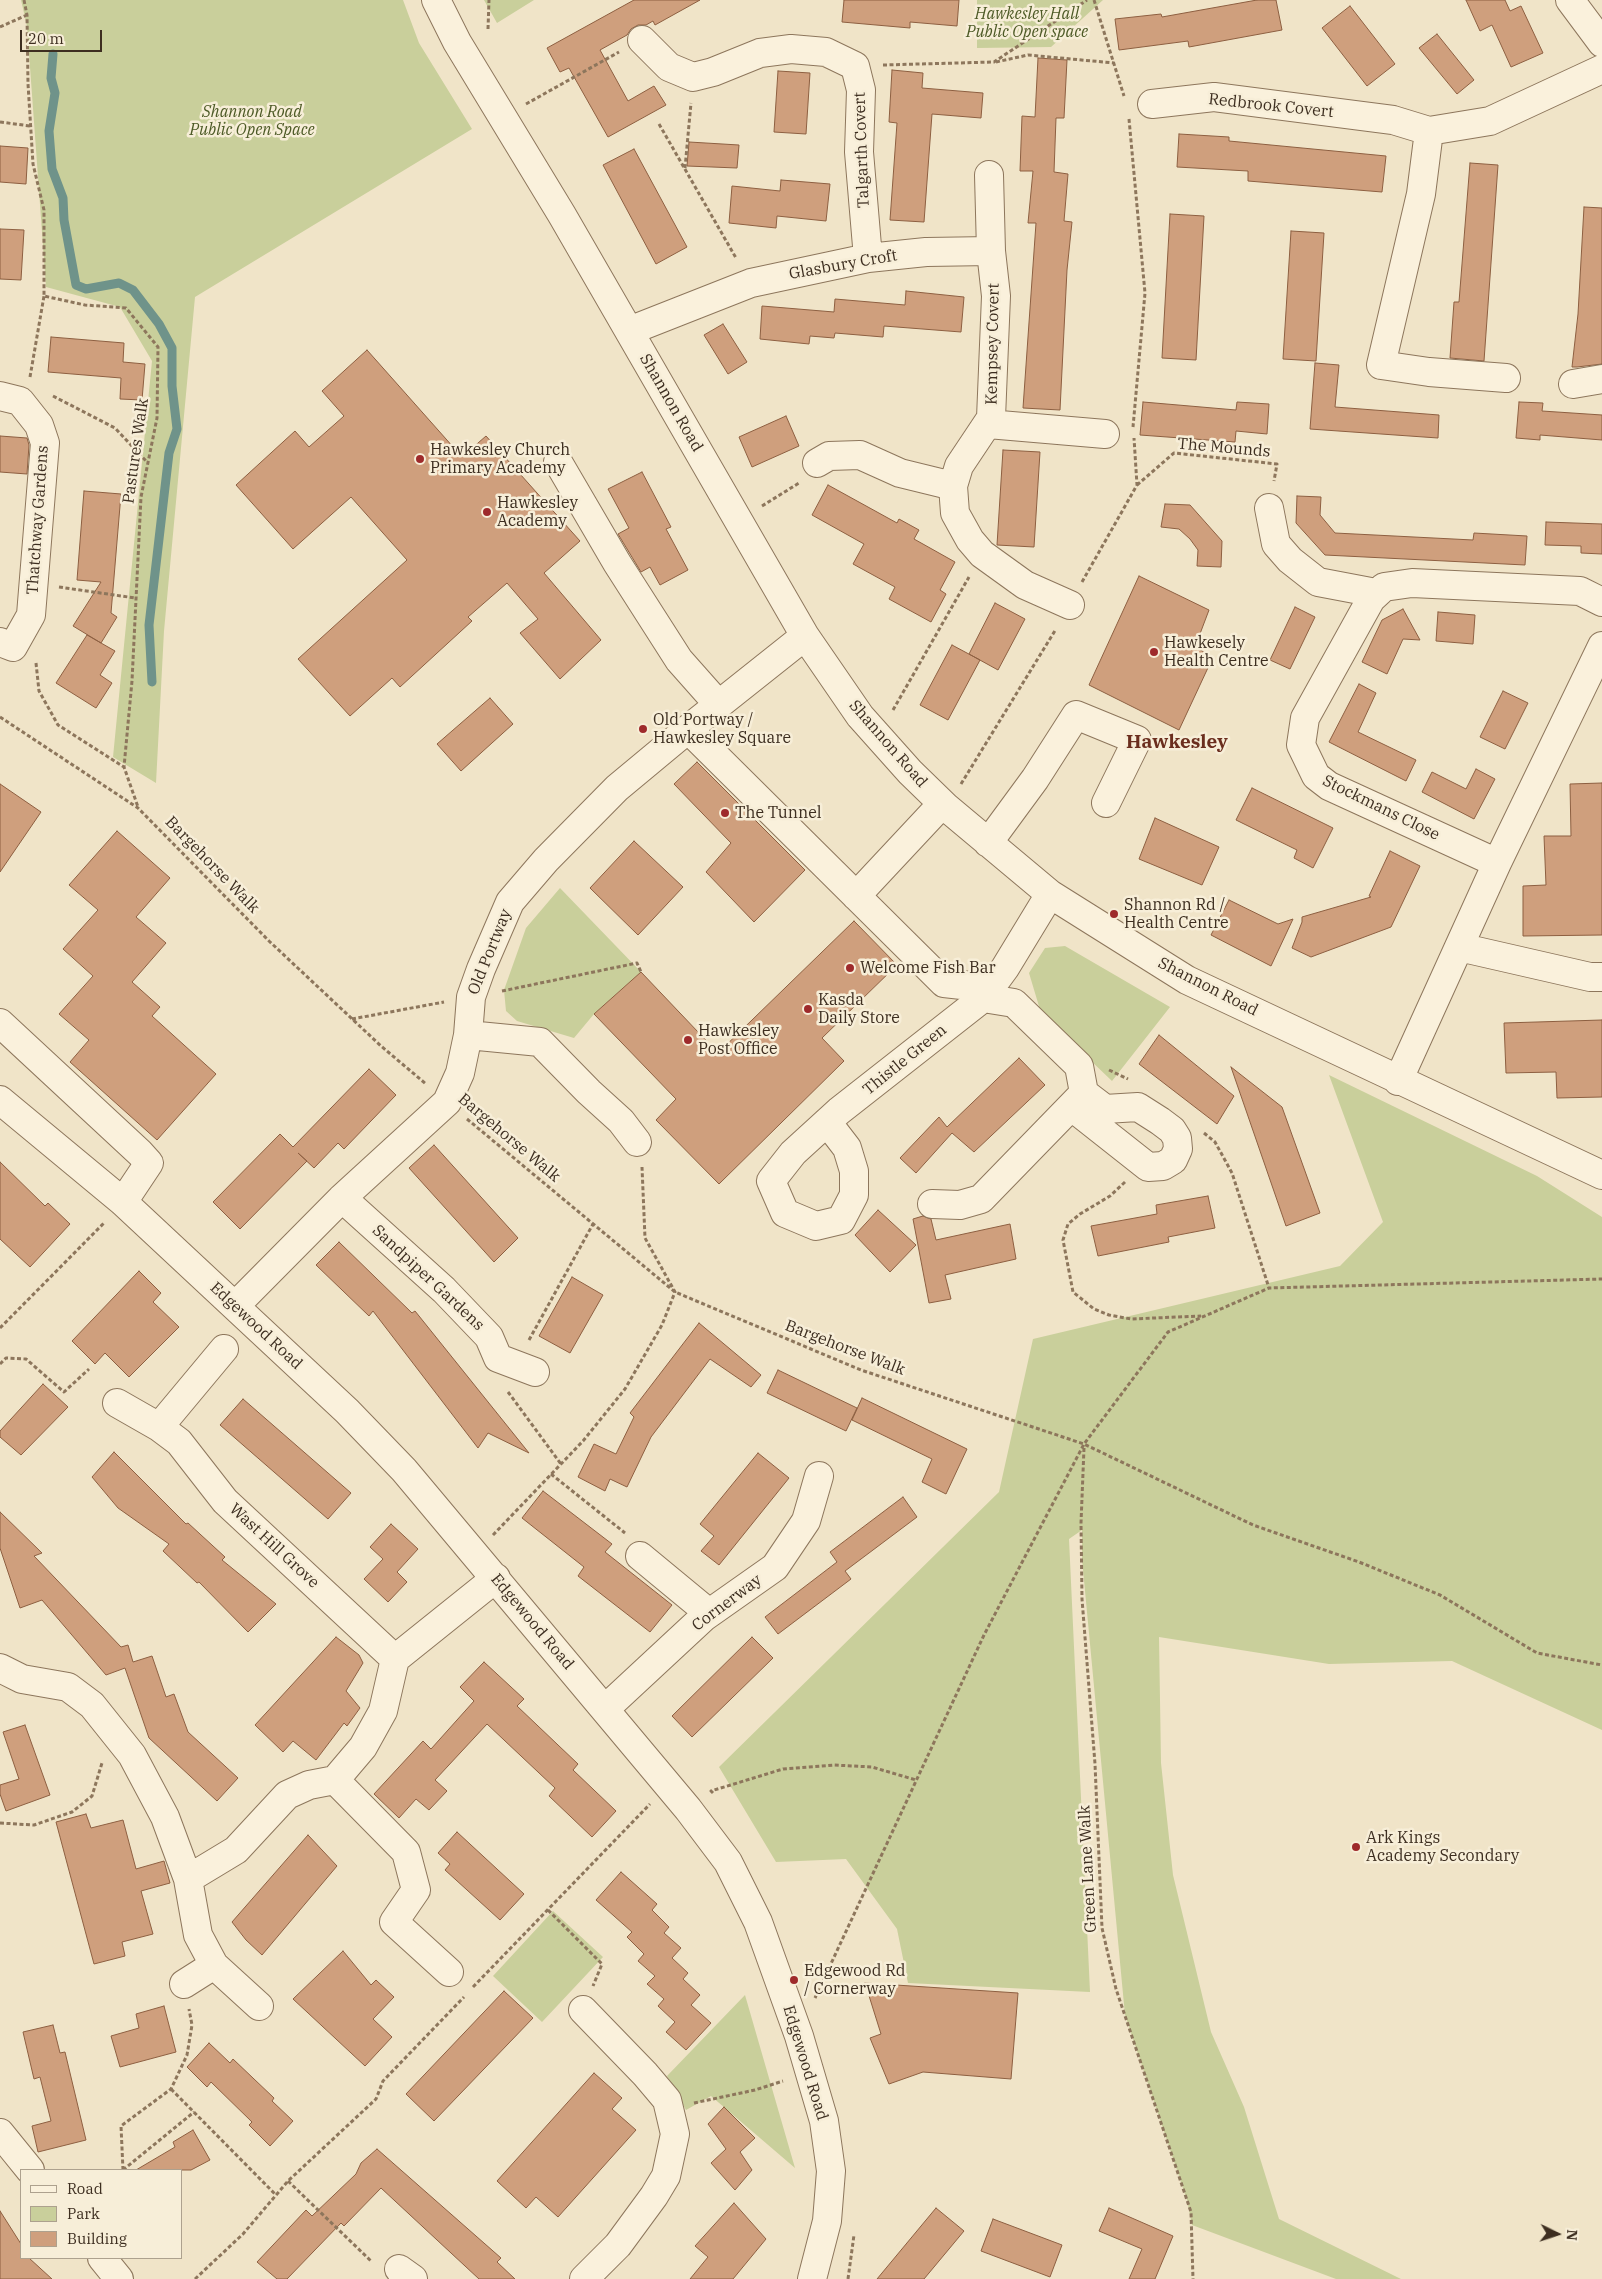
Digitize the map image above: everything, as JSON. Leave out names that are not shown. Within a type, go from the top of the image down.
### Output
[{"type":"street","name":"Shannon Road","points":[[436,0],[457,42],[504,117],[630,331],[805,636],[860,716],[942,804],[1050,894],[1187,980],[1602,1175]]},
{"type":"street","points":[[1570,0],[1602,43]]},
{"type":"street","points":[[642,40],[669,67],[693,77],[713,72],[760,53],[791,49],[826,52],[854,66]]},
{"type":"street","name":"Talgarth Covert","points":[[854,66],[861,90],[859,152],[868,258]]},
{"type":"street","points":[[1506,378],[1381,365],[1421,194],[1429,131],[1490,121],[1602,69]]},
{"type":"street","name":"Redbrook Covert","points":[[1152,104],[1214,97],[1393,120],[1429,131]]},
{"type":"street","points":[[989,175],[991,251]]},
{"type":"street","name":"Glasbury Croft","points":[[630,331],[751,283],[868,258],[926,252],[991,251]]},
{"type":"street","name":"Kempsey Covert","points":[[991,251],[996,296],[991,418],[958,466],[953,486],[955,514],[970,540],[982,554],[1025,585],[1070,605]]},
{"type":"street","points":[[1573,384],[1602,379]]},
{"type":"street","name":"Thatchway Gardens","points":[[0,396],[20,401],[39,426],[45,443],[31,615],[14,648],[0,642]]},
{"type":"street","points":[[988,424],[1105,434]]},
{"type":"street","points":[[817,463],[829,456],[860,455],[900,473],[953,486]]},
{"type":"street","points":[[558,462],[617,563],[679,660],[718,704]]},
{"type":"street","points":[[1269,508],[1276,544],[1290,560],[1318,582],[1376,593],[1384,587],[1422,584],[1580,591],[1602,602]]},
{"type":"street","name":"Stockmans Close","points":[[1376,593],[1371,598],[1305,718],[1301,745],[1306,760],[1316,776],[1330,786],[1497,863]]},
{"type":"street","name":"Old Portway","points":[[235,1306],[342,1198],[447,1102],[460,1074],[468,1035],[471,997],[510,902],[546,860],[617,788],[718,704],[805,636]]},
{"type":"street","points":[[1398,1080],[1497,863],[1602,646]]},
{"type":"street","points":[[988,843],[1035,779],[1076,715],[1137,740],[1106,803]]},
{"type":"street","points":[[688,729],[944,983],[986,993],[1014,1003],[1079,1066],[1078,1100],[1035,1141],[981,1199],[960,1205],[932,1204]]},
{"type":"street","points":[[856,896],[942,804]]},
{"type":"street","name":"Thistle Green","points":[[827,1122],[986,993],[1005,968],[1050,894]]},
{"type":"street","points":[[1459,947],[1590,977],[1602,977]]},
{"type":"street","points":[[0,1023],[133,1146],[148,1163],[123,1202]]},
{"type":"street","points":[[468,1035],[540,1042],[589,1092],[621,1121],[637,1142]]},
{"type":"street","name":"Edgewood Road","points":[[0,1100],[123,1202],[347,1411],[404,1470],[668,1785],[728,1862],[758,1922],[799,2036],[824,2121],[831,2171],[827,2220],[812,2279]]},
{"type":"street","points":[[1078,1100],[1104,1109],[1138,1107],[1172,1130],[1178,1138],[1178,1149],[1173,1160],[1163,1166],[1148,1167],[1078,1100]]},
{"type":"street","name":"Sandpiper Gardens","points":[[342,1198],[444,1290],[516,1365]]},
{"type":"street","points":[[159,1427],[224,1349]]},
{"type":"street","name":"Wast Hill Grove","points":[[117,1403],[159,1427],[179,1442],[225,1500],[395,1659]]},
{"type":"street","name":"Cornerway","points":[[605,1710],[709,1613],[775,1567],[806,1521],[819,1476]]},
{"type":"street","points":[[634,1545],[709,1613]]},
{"type":"street","points":[[188,1879],[236,1850],[287,1795],[309,1785],[335,1780],[364,1747],[382,1711],[395,1659],[496,1578]]},
{"type":"street","points":[[0,1668],[22,1679],[68,1687],[92,1705],[132,1756],[165,1817],[188,1879],[198,1935],[214,1965],[259,2006]]},
{"type":"street","points":[[335,1780],[406,1852],[416,1890],[394,1922],[449,1972]]},
{"type":"street","points":[[184,1984],[214,1965]]},
{"type":"street","points":[[583,2010],[645,2074],[667,2100],[675,2134],[666,2176],[618,2245],[584,2279]]},
{"type":"street","points":[[0,2133],[29,2169]]},
{"type":"street","points":[[103,2259],[119,2279]]},
{"type":"path","points":[[24,0],[27,15],[33,164],[44,210],[44,296],[30,378],[28,410]]},
{"type":"path","points":[[488,29],[489,0]]},
{"type":"path","points":[[994,62],[1087,0]]},
{"type":"path","points":[[854,66],[994,62],[1028,55],[1114,63],[1094,0]]},
{"type":"path","points":[[0,27],[27,15]]},
{"type":"path","points":[[504,117],[642,40]]},
{"type":"path","points":[[684,169],[693,77]]},
{"type":"path","points":[[0,122],[30,126]]},
{"type":"path","points":[[659,124],[751,283]]},
{"type":"path","name":"Pastures Walk","points":[[44,296],[85,305],[126,308],[158,347],[157,418],[141,497],[132,681],[124,767],[138,808]]},
{"type":"path","points":[[30,378],[36,384]]},
{"type":"path","points":[[50,394],[115,428],[147,463]]},
{"type":"path","name":"The Mounds","points":[[1137,485],[1174,453],[1277,464],[1269,508]]},
{"type":"path","points":[[738,520],[817,473],[817,463]]},
{"type":"path","points":[[878,737],[982,554]]},
{"type":"path","points":[[34,583],[135,598]]},
{"type":"path","points":[[36,662],[40,691],[58,724],[124,767]]},
{"type":"path","name":"Bargehorse Walk","points":[[0,717],[138,808],[269,941],[352,1019],[447,1102],[675,1292],[861,1370],[1084,1444],[1252,1525],[1359,1562],[1440,1595],[1537,1653],[1602,1665]]},
{"type":"path","points":[[352,1019],[637,963],[641,972]]},
{"type":"path","points":[[475,1554],[583,1441],[625,1389],[662,1325],[675,1292],[645,1238],[641,1162],[637,1142]]},
{"type":"path","points":[[1215,1142],[1232,1173],[1269,1288]]},
{"type":"path","points":[[1148,1167],[1068,1224],[1063,1240],[1073,1292],[1094,1309],[1131,1319],[1204,1316]]},
{"type":"path","points":[[0,1328],[123,1202]]},
{"type":"path","points":[[561,1464],[500,1380],[516,1365],[593,1224]]},
{"type":"path","points":[[810,1993],[814,2002],[984,1635],[1084,1444],[1168,1332],[1269,1288],[1602,1280]]},
{"type":"path","points":[[0,1364],[6,1358],[26,1359],[64,1392],[89,1369]]},
{"type":"path","name":"Green Lane Walk","points":[[1084,1444],[1081,1523],[1082,1599],[1096,1764],[1102,1928],[1116,1989],[1191,2212],[1193,2279]]},
{"type":"path","points":[[551,1474],[634,1545]]},
{"type":"path","points":[[0,1824],[34,1825],[72,1812],[92,1796],[112,1730]]},
{"type":"path","points":[[717,1799],[711,1791],[783,1769],[834,1765],[872,1767],[916,1780]]},
{"type":"path","points":[[472,1988],[668,1785]]},
{"type":"path","points":[[548,1910],[602,1964],[583,2010]]},
{"type":"path","points":[[123,2169],[121,2126],[171,2089],[187,2055],[192,2025],[184,1984]]},
{"type":"path","points":[[195,2279],[243,2234],[288,2181],[376,2099],[383,2081],[465,1995]]},
{"type":"path","points":[[669,2109],[755,2090],[809,2072]]},
{"type":"path","points":[[171,2089],[276,2195]]},
{"type":"path","points":[[124,2169],[194,2112]]},
{"type":"path","points":[[288,2181],[381,2271],[406,2274]]},
{"type":"path","points":[[848,2279],[855,2230]]},
{"type":"green space","name":"Shannon Road Public Open Space","points":[[21,0],[403,0],[419,43],[472,129],[195,297],[164,631],[156,783],[113,757],[152,361],[120,307],[46,287],[27,26]]},
{"type":"green space","points":[[484,0],[534,0],[497,23]]},
{"type":"green space","name":"Hawkesley Hall Public Open space","points":[[977,0],[1103,0],[1051,47],[977,48]]},
{"type":"green space","points":[[560,888],[641,972],[594,1014],[574,1038],[517,1021],[506,1011],[504,990],[526,928]]},
{"type":"green space","points":[[1065,946],[1170,1007],[1112,1081],[1041,1013],[1029,973],[1045,948]]},
{"type":"green space","points":[[1329,1075],[1537,1176],[1602,1217],[1602,1730],[1452,1661],[1329,1664],[1159,1637],[1161,1763],[1173,1875],[1211,2032],[1244,2107],[1279,2219],[1401,2279],[1336,2279],[1192,2225],[1187,2200],[1125,2015],[1082,1559],[1082,1530],[1069,1539],[1090,1992],[908,1983],[897,1929],[846,1859],[776,1862],[719,1767],[999,1492],[1033,1339],[1340,1266],[1383,1222]]},
{"type":"green space","points":[[553,1911],[603,1957],[542,2022],[493,1976]]},
{"type":"green space","points":[[745,1995],[795,2168],[711,2096],[686,2110],[667,2076]]},
{"type":"building","points":[[634,0],[700,0],[655,25],[653,21],[646,25],[638,25],[631,29],[627,35],[600,50],[628,101],[654,86],[666,105],[608,137],[569,68],[560,72],[547,48]]},
{"type":"building","points":[[844,0],[959,0],[957,26],[910,22],[910,28],[842,22]]},
{"type":"building","points":[[1257,0],[1276,0],[1282,30],[1189,47],[1188,41],[1119,50],[1115,19],[1161,14],[1162,17]]},
{"type":"building","points":[[1466,0],[1505,0],[1510,11],[1521,6],[1543,53],[1511,67],[1492,25],[1480,31]]},
{"type":"building","points":[[1350,6],[1395,64],[1367,86],[1322,28]]},
{"type":"building","points":[[1437,34],[1474,80],[1457,94],[1419,48]]},
{"type":"building","points":[[1038,58],[1067,60],[1064,118],[1056,118],[1054,172],[1068,174],[1064,221],[1072,222],[1067,270],[1060,410],[1023,408],[1036,223],[1028,223],[1033,171],[1020,171],[1022,116],[1035,117]]},
{"type":"building","points":[[892,70],[923,73],[922,88],[983,93],[981,118],[932,114],[924,222],[890,220],[897,123],[889,122]]},
{"type":"building","points":[[778,71],[810,73],[806,134],[774,132]]},
{"type":"building","points":[[1179,134],[1229,137],[1229,141],[1386,156],[1382,192],[1248,181],[1248,171],[1177,167]]},
{"type":"building","points":[[689,142],[739,145],[737,168],[687,166]]},
{"type":"building","points":[[0,146],[28,148],[26,184],[0,182]]},
{"type":"building","points":[[634,149],[687,247],[656,264],[603,165]]},
{"type":"building","points":[[1470,163],[1498,165],[1484,361],[1450,358],[1454,302],[1459,302]]},
{"type":"building","points":[[781,180],[830,184],[826,221],[777,216],[776,228],[729,223],[732,186],[780,191]]},
{"type":"building","points":[[1584,207],[1602,208],[1602,364],[1572,367],[1578,314]]},
{"type":"building","points":[[1170,214],[1204,216],[1196,360],[1162,358]]},
{"type":"building","points":[[0,229],[24,230],[21,280],[0,279]]},
{"type":"building","points":[[1291,231],[1324,233],[1316,361],[1283,359]]},
{"type":"building","points":[[906,291],[964,297],[961,332],[884,326],[883,337],[835,333],[834,338],[810,336],[809,344],[760,339],[762,306],[834,312],[835,299],[905,305]]},
{"type":"building","points":[[723,324],[747,362],[728,374],[704,335]]},
{"type":"building","points":[[51,337],[124,343],[123,362],[145,364],[142,400],[120,399],[121,378],[48,372]]},
{"type":"building","points":[[367,350],[462,457],[486,436],[580,541],[544,573],[601,640],[560,679],[520,633],[538,619],[507,583],[468,617],[472,621],[400,687],[392,678],[350,716],[298,659],[407,560],[351,497],[293,549],[236,485],[295,431],[309,447],[344,416],[322,391]]},
{"type":"building","points":[[1315,363],[1339,365],[1335,407],[1439,415],[1438,438],[1310,429]]},
{"type":"building","points":[[1143,402],[1236,410],[1237,402],[1269,404],[1267,434],[1236,431],[1235,442],[1140,435]]},
{"type":"building","points":[[1519,402],[1543,403],[1542,411],[1602,415],[1602,440],[1540,435],[1540,440],[1516,438]]},
{"type":"building","points":[[786,416],[799,446],[752,467],[739,437]]},
{"type":"building","points":[[0,436],[27,438],[29,445],[27,474],[0,472]]},
{"type":"building","points":[[1003,450],[1040,452],[1034,547],[997,545]]},
{"type":"building","points":[[642,472],[671,527],[666,529],[688,570],[660,585],[650,567],[641,572],[618,534],[629,528],[608,489]]},
{"type":"building","points":[[828,485],[897,523],[899,519],[919,530],[914,539],[955,562],[940,590],[946,594],[931,622],[889,599],[895,587],[853,564],[864,544],[812,515]]},
{"type":"building","points":[[84,491],[121,494],[111,613],[117,617],[101,643],[73,626],[101,582],[77,580]]},
{"type":"building","points":[[1297,496],[1321,497],[1320,515],[1335,533],[1473,540],[1474,533],[1527,536],[1525,565],[1325,555],[1296,523]]},
{"type":"building","points":[[1165,504],[1190,505],[1222,541],[1221,567],[1197,566],[1198,550],[1190,539],[1179,529],[1161,527]]},
{"type":"building","points":[[1546,522],[1602,524],[1602,554],[1581,553],[1581,546],[1545,545]]},
{"type":"building","name":"Hawkesely Health Centre","points":[[1139,576],[1209,610],[1195,647],[1213,657],[1179,730],[1089,685]]},
{"type":"building","points":[[995,603],[1025,619],[998,670],[969,654]]},
{"type":"building","points":[[1295,607],[1315,617],[1290,669],[1270,660]]},
{"type":"building","points":[[1403,609],[1420,640],[1403,639],[1387,674],[1362,662],[1382,620]]},
{"type":"building","points":[[1438,612],[1475,615],[1473,644],[1436,641]]},
{"type":"building","points":[[87,635],[115,651],[100,675],[112,683],[96,708],[56,683]]},
{"type":"building","points":[[952,645],[980,660],[948,720],[920,705]]},
{"type":"building","points":[[1359,684],[1376,693],[1358,732],[1416,760],[1406,781],[1329,742]]},
{"type":"building","points":[[1503,691],[1528,703],[1505,749],[1480,737]]},
{"type":"building","points":[[490,698],[513,724],[461,771],[437,744]]},
{"type":"building","name":"The Tunnel","points":[[697,762],[805,870],[754,922],[706,872],[731,843],[674,784]]},
{"type":"building","points":[[1476,769],[1495,779],[1474,819],[1422,792],[1432,772],[1466,789]]},
{"type":"building","points":[[1602,783],[1602,935],[1523,936],[1523,886],[1546,885],[1544,836],[1571,836],[1570,784]]},
{"type":"building","points":[[0,784],[41,812],[0,872]]},
{"type":"building","points":[[1252,788],[1333,828],[1313,868],[1294,858],[1297,850],[1236,820]]},
{"type":"building","points":[[1155,818],[1219,847],[1202,885],[1139,859]]},
{"type":"building","points":[[117,831],[170,878],[136,917],[166,943],[132,982],[160,1007],[152,1016],[216,1074],[157,1140],[70,1062],[89,1040],[59,1014],[93,976],[63,949],[98,910],[69,885]]},
{"type":"building","points":[[634,841],[683,887],[638,935],[590,888]]},
{"type":"building","points":[[1390,851],[1420,866],[1391,927],[1311,957],[1292,948],[1302,922],[1302,917],[1371,897],[1369,896]]},
{"type":"building","points":[[1229,900],[1278,924],[1293,919],[1271,966],[1211,935]]},
{"type":"building","points":[[854,921],[897,965],[822,1038],[844,1061],[719,1184],[656,1120],[676,1099],[594,1014],[641,972],[718,1053]]},
{"type":"building","points":[[1602,1020],[1602,1097],[1557,1098],[1556,1072],[1506,1073],[1504,1023]]},
{"type":"building","points":[[1159,1035],[1234,1096],[1217,1124],[1139,1064]]},
{"type":"building","points":[[1019,1058],[1045,1085],[974,1152],[952,1133],[916,1173],[900,1158],[939,1117],[947,1127]]},
{"type":"building","points":[[1231,1067],[1282,1107],[1320,1213],[1286,1226]]},
{"type":"building","points":[[369,1069],[396,1095],[344,1149],[338,1143],[314,1168],[307,1161],[240,1229],[213,1202],[280,1134],[293,1147]]},
{"type":"building","points":[[434,1145],[518,1238],[494,1262],[409,1168]]},
{"type":"building","points":[[0,1162],[45,1206],[48,1203],[70,1224],[30,1267],[0,1239]]},
{"type":"building","points":[[1208,1196],[1215,1228],[1168,1237],[1169,1242],[1098,1256],[1091,1226],[1157,1214],[1156,1205]]},
{"type":"building","points":[[878,1210],[916,1245],[890,1272],[855,1235]]},
{"type":"building","points":[[923,1216],[931,1219],[936,1240],[1010,1224],[1016,1259],[945,1275],[951,1299],[929,1303],[913,1219]]},
{"type":"building","points":[[339,1242],[412,1313],[415,1311],[529,1453],[488,1433],[478,1448],[373,1311],[369,1316],[316,1265]]},
{"type":"building","points":[[139,1271],[161,1293],[153,1302],[179,1327],[129,1377],[105,1353],[95,1364],[72,1341]]},
{"type":"building","points":[[572,1277],[603,1295],[570,1353],[539,1336]]},
{"type":"building","points":[[699,1323],[761,1375],[751,1387],[710,1359],[651,1437],[627,1487],[610,1479],[605,1491],[578,1477],[594,1444],[616,1454],[634,1417],[630,1413]]},
{"type":"building","points":[[778,1370],[857,1408],[846,1431],[767,1393]]},
{"type":"building","points":[[43,1384],[68,1407],[21,1455],[0,1437],[0,1431]]},
{"type":"building","points":[[862,1398],[967,1449],[946,1494],[922,1482],[932,1459],[852,1420]]},
{"type":"building","points":[[243,1399],[351,1493],[328,1519],[220,1425]]},
{"type":"building","points":[[114,1452],[186,1524],[188,1523],[225,1557],[222,1560],[276,1604],[248,1632],[199,1582],[197,1583],[163,1551],[169,1544],[118,1508],[92,1477]]},
{"type":"building","points":[[758,1453],[789,1478],[719,1565],[701,1551],[714,1536],[700,1524]]},
{"type":"building","points":[[543,1491],[612,1544],[605,1552],[672,1605],[650,1632],[578,1576],[584,1567],[522,1518]]},
{"type":"building","points":[[903,1497],[917,1517],[845,1571],[851,1579],[778,1634],[765,1617],[837,1562],[830,1552]]},
{"type":"building","points":[[0,1512],[42,1553],[34,1556],[121,1647],[128,1645],[133,1662],[152,1656],[166,1697],[174,1694],[188,1732],[238,1778],[217,1801],[149,1738],[125,1668],[106,1675],[42,1600],[20,1608],[0,1548]]},
{"type":"building","points":[[391,1524],[418,1549],[397,1572],[407,1582],[388,1602],[364,1579],[383,1559],[370,1547]]},
{"type":"building","points":[[336,1637],[359,1655],[363,1663],[346,1691],[360,1708],[347,1726],[344,1723],[316,1760],[293,1741],[283,1752],[255,1725]]},
{"type":"building","points":[[752,1637],[773,1658],[692,1737],[672,1716]]},
{"type":"building","points":[[484,1662],[524,1699],[517,1706],[578,1764],[573,1770],[616,1811],[592,1837],[549,1796],[555,1788],[487,1724],[435,1780],[447,1791],[429,1810],[416,1799],[399,1818],[374,1794],[423,1741],[431,1749],[474,1701],[460,1687]]},
{"type":"building","points":[[25,1725],[50,1795],[6,1811],[0,1794],[0,1785],[19,1779],[3,1732]]},
{"type":"building","points":[[86,1814],[91,1828],[123,1820],[136,1869],[164,1861],[170,1883],[141,1891],[153,1934],[122,1942],[125,1956],[94,1964],[56,1822]]},
{"type":"building","points":[[457,1832],[524,1894],[500,1920],[445,1870],[450,1864],[438,1853]]},
{"type":"building","points":[[308,1835],[337,1866],[262,1955],[246,1940],[232,1922]]},
{"type":"building","points":[[621,1872],[657,1904],[652,1910],[669,1927],[664,1933],[681,1948],[672,1958],[688,1973],[683,1979],[700,1995],[691,2005],[711,2023],[686,2050],[666,2032],[675,2022],[658,2006],[664,1999],[647,1984],[655,1976],[638,1961],[644,1954],[627,1937],[632,1932],[596,1900]]},
{"type":"building","points":[[343,1951],[371,1985],[376,1980],[394,1997],[373,2019],[392,2037],[365,2066],[293,1999]]},
{"type":"building","points":[[865,1983],[1018,1993],[1011,2079],[923,2072],[889,2084],[870,2038],[881,2034]]},
{"type":"building","points":[[504,1991],[533,2018],[434,2121],[406,2094]]},
{"type":"building","points":[[164,2006],[176,2052],[120,2067],[111,2036],[139,2028],[136,2014]]},
{"type":"building","points":[[53,2025],[60,2053],[65,2052],[86,2140],[38,2152],[32,2126],[51,2121],[40,2077],[34,2079],[23,2032]]},
{"type":"building","points":[[209,2043],[230,2063],[233,2059],[274,2098],[272,2101],[293,2121],[270,2146],[249,2125],[252,2122],[211,2082],[207,2087],[187,2067]]},
{"type":"building","points":[[594,2073],[622,2098],[612,2109],[636,2130],[558,2217],[536,2197],[526,2208],[497,2181]]},
{"type":"building","points":[[724,2107],[755,2138],[740,2152],[752,2170],[735,2190],[711,2163],[726,2149],[708,2124]]},
{"type":"building","points":[[193,2130],[210,2160],[191,2170],[138,2169],[175,2147],[173,2142]]},
{"type":"building","points":[[377,2149],[501,2258],[497,2262],[515,2279],[479,2279],[381,2188],[344,2226],[341,2223],[287,2279],[277,2279],[257,2262],[306,2210],[312,2216],[356,2174],[361,2163]]},
{"type":"building","points":[[734,2203],[766,2239],[733,2279],[690,2279],[708,2257],[695,2246]]},
{"type":"building","points":[[936,2208],[964,2231],[924,2279],[877,2279]]},
{"type":"building","points":[[1109,2208],[1173,2236],[1155,2279],[1129,2279],[1142,2249],[1099,2231]]},
{"type":"building","points":[[0,2211],[20,2242],[20,2259],[30,2259],[52,2279],[0,2279]]},
{"type":"building","points":[[993,2219],[1062,2245],[1050,2277],[981,2251]]},
{"type":"waterway","points":[[53,54],[51,78],[55,93],[49,131],[52,169],[63,198],[64,220],[76,285],[86,289],[119,283],[133,290],[159,324],[172,348],[172,386],[177,429],[169,453],[149,625],[152,682]]},
{"type":"place","name":"Hawkesley Church Primary Academy","points":[[420,459]]},
{"type":"place","name":"Hawkesley Academy","points":[[487,512]]},
{"type":"place","name":"Hawkesely Health Centre","points":[[1154,652]]},
{"type":"place","name":"Old Portway / Hawkesley Square","points":[[643,729]]},
{"type":"place","name":"The Tunnel","points":[[725,813]]},
{"type":"place","name":"Shannon Rd / Health Centre","points":[[1114,914]]},
{"type":"place","name":"Welcome Fish Bar","points":[[850,968]]},
{"type":"place","name":"Kasda Daily Store","points":[[808,1009]]},
{"type":"place","name":"Hawkesley Post Office","points":[[688,1040]]},
{"type":"place","name":"Ark Kings Academy Secondary","points":[[1356,1847]]},
{"type":"place","name":"Edgewood Rd / Cornerway","points":[[794,1980]]},
{"type":"district","name":"Hawkesley","points":[[1177,743]]}]
